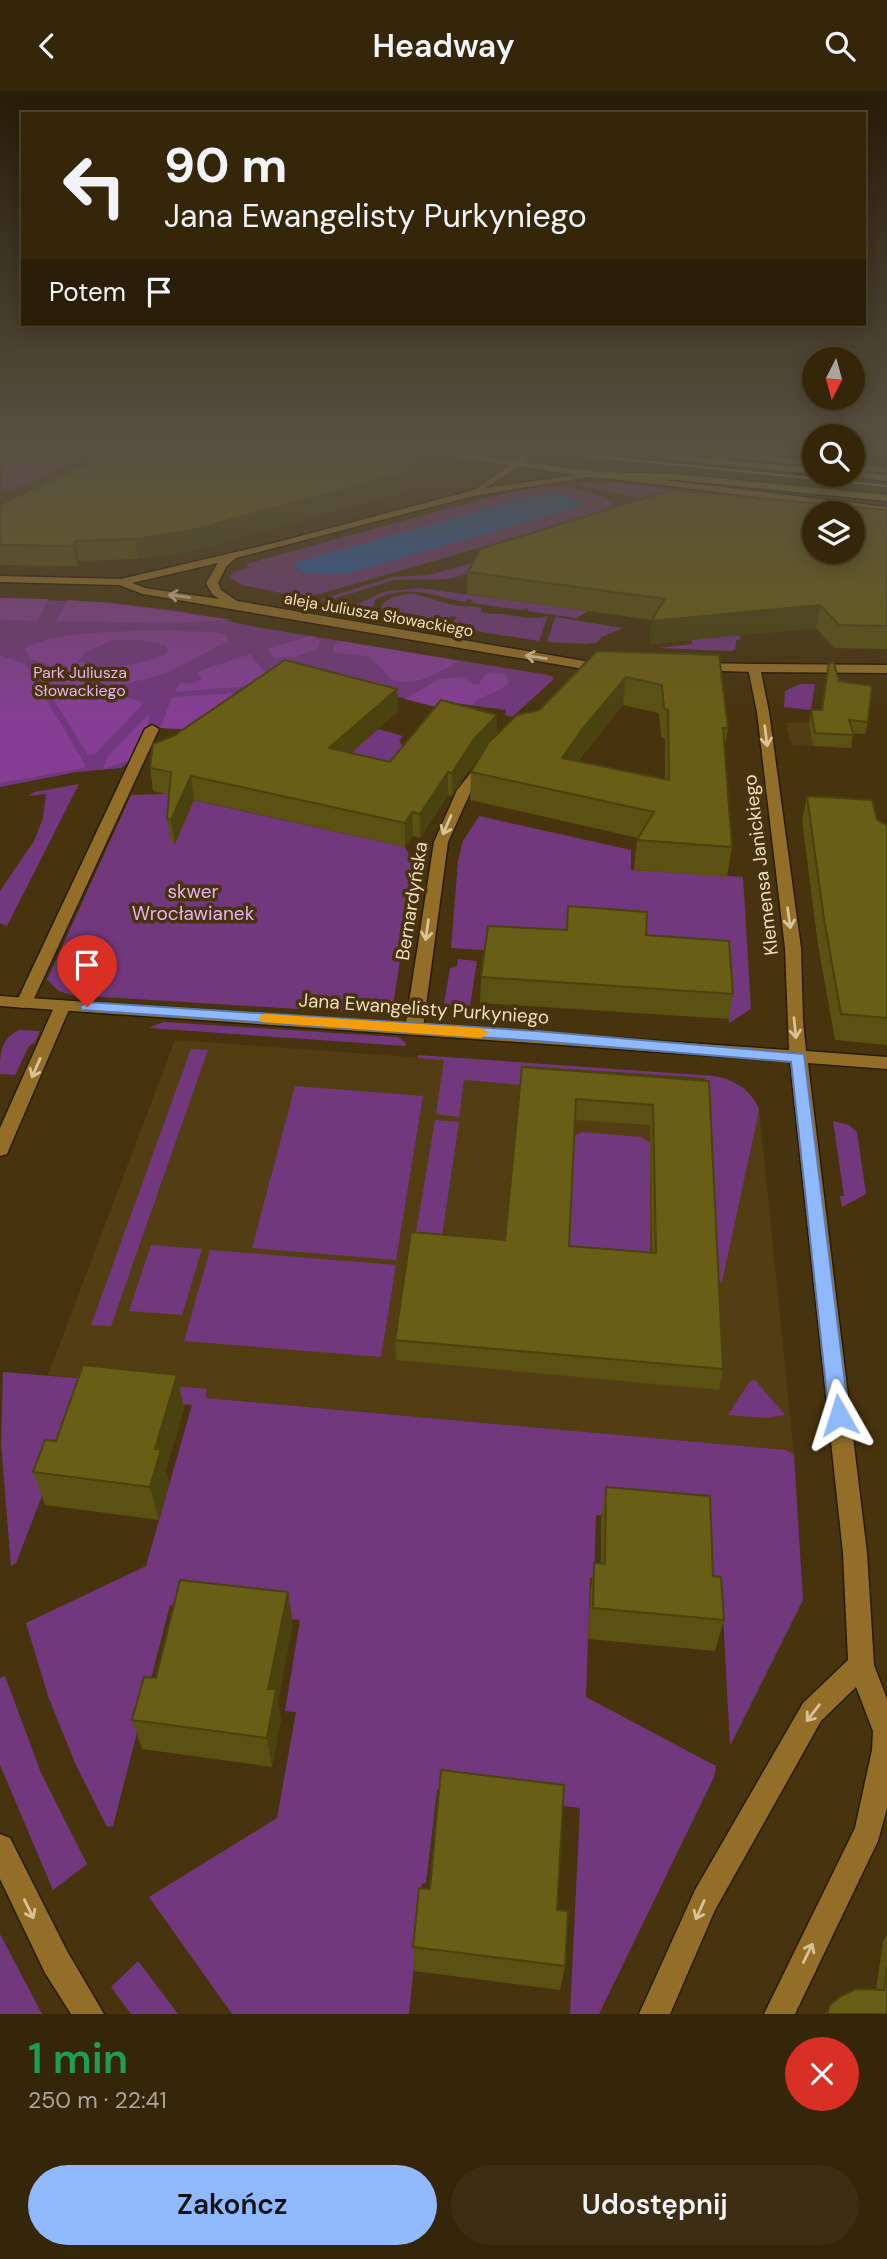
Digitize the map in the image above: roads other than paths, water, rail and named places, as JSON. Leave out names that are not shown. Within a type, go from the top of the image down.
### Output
[{"type":"street","points":[[121,582],[231,558],[302,539]]},
{"type":"street","points":[[231,558],[222,565],[212,583],[215,592],[238,605]]},
{"type":"street","name":"aleja Juliusza Słowackiego","points":[[0,579],[121,582],[144,591],[584,666],[623,666]]},
{"type":"street","points":[[572,679],[584,666]]},
{"type":"street","points":[[683,667],[887,669]]},
{"type":"street","name":"Klemensa Janickiego","points":[[754,669],[763,712],[793,948],[792,998],[855,1553],[861,1665],[886,1731],[886,1750],[880,1784],[868,1831],[779,2014]]},
{"type":"street","points":[[24,1003],[152,729]]},
{"type":"street","name":"Bernardyńska","points":[[414,1028],[441,842],[464,790],[492,756]]},
{"type":"street","name":"Jana Ewangelisty Purkyniego","points":[[0,1001],[887,1063]]},
{"type":"street","points":[[0,1149],[63,1005]]},
{"type":"street","points":[[654,2014],[705,1900],[812,1712],[861,1665]]},
{"type":"street","points":[[0,1848],[56,1962],[89,2014]]},
{"type":"water","points":[[380,539],[468,539],[345,574],[306,573],[294,568],[297,562]]},
{"type":"park label","name":"Park Juliusza Słowackiego","points":[[80,681]]},
{"type":"park label","name":"skwer Wrocławianek","points":[[193,902]]}]
